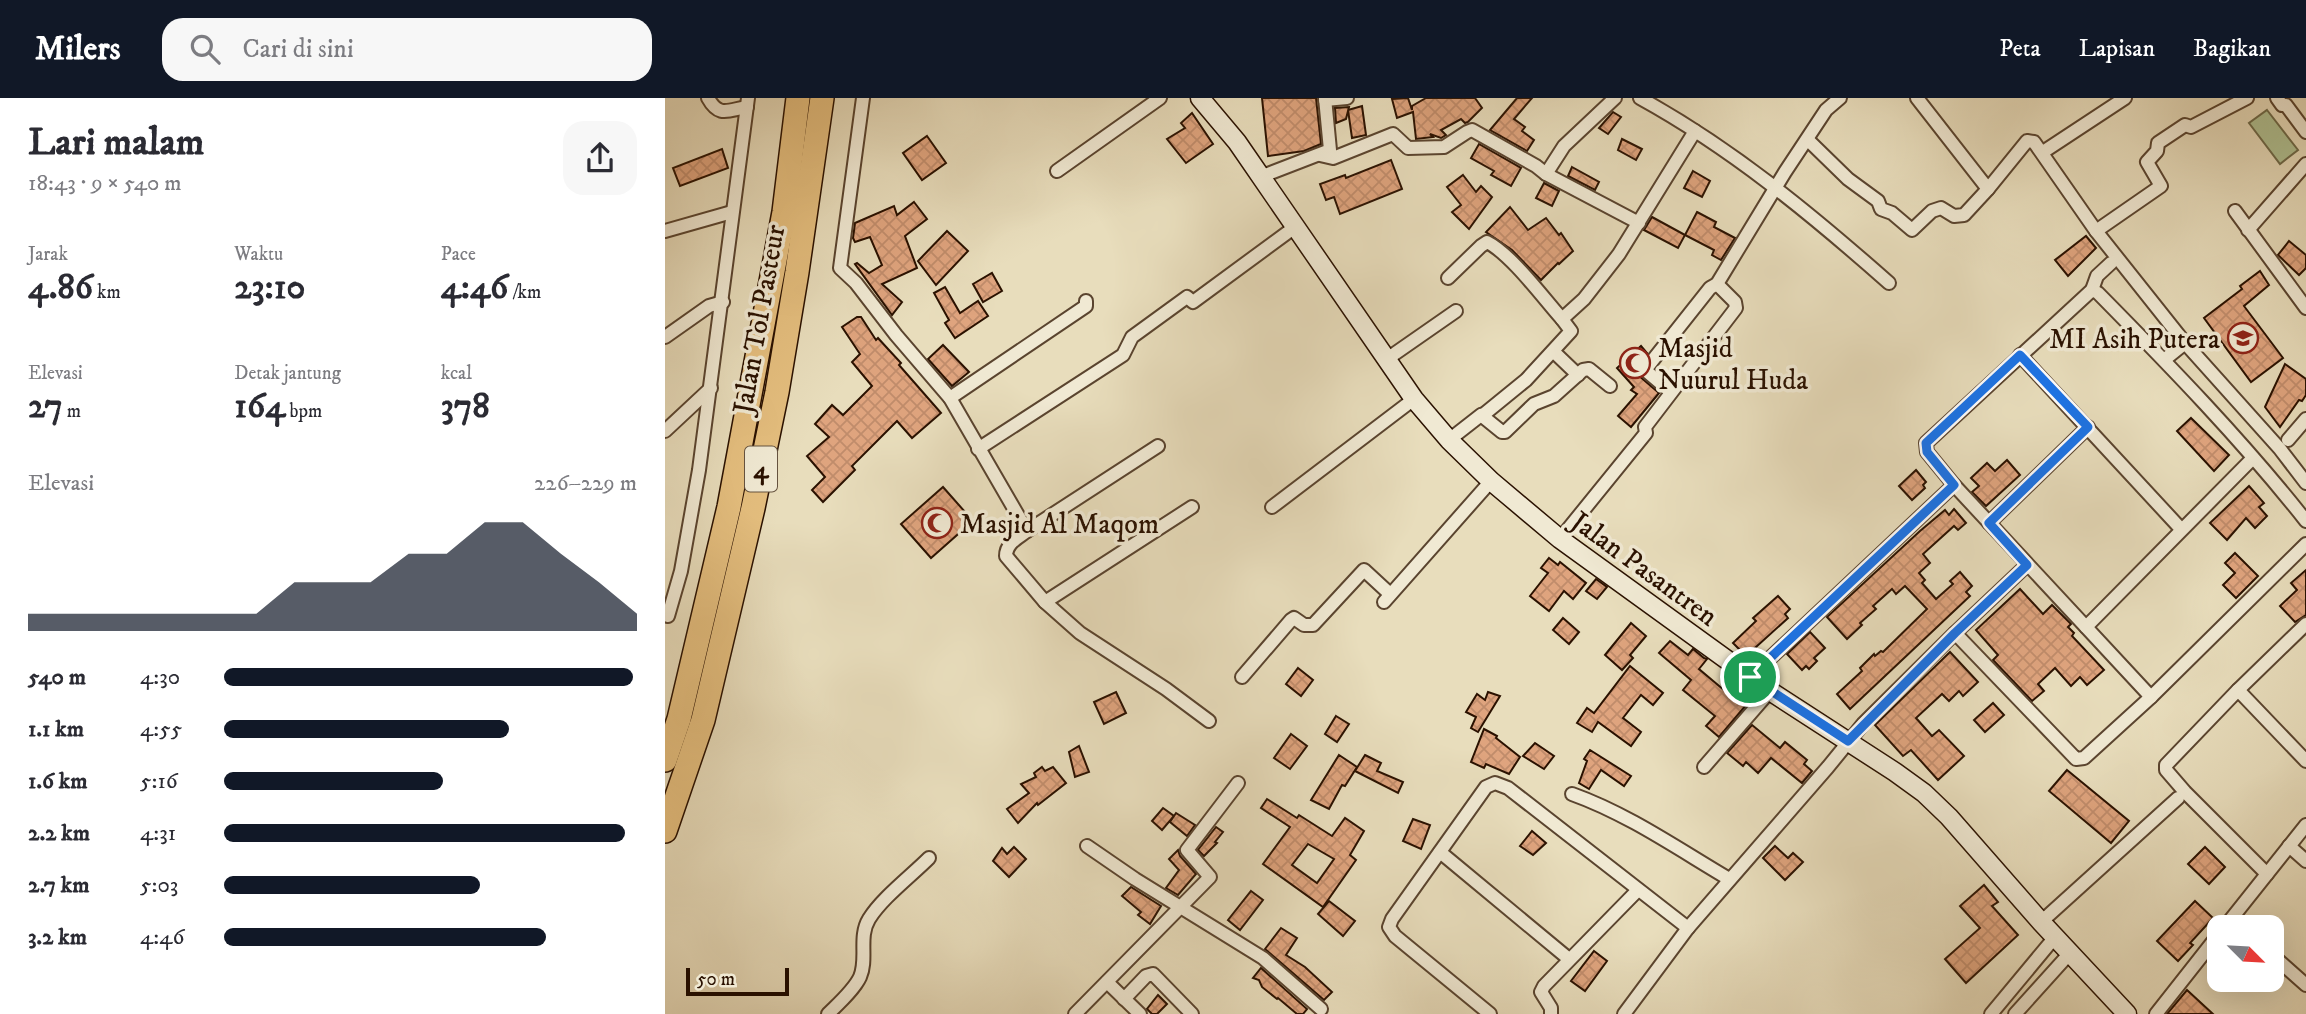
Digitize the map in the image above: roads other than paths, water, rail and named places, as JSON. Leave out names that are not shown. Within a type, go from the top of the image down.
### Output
[{"type":"highway","name":"Jalan Tol Pasteur","points":[[665,760],[679,719],[734,481],[784,212],[798,98]]},
{"type":"highway","name":"Jalan Tol Pasteur","points":[[665,831],[703,720],[753,508],[777,392],[822,98]]},
{"type":"main road","name":"Jalan Pasantren","points":[[1199,98],[1237,142],[1415,398],[1449,439],[1491,481],[1560,539],[1750,677],[1924,793],[1949,817],[2041,922],[2127,1014]]},
{"type":"street","points":[[668,616],[681,571],[699,470],[748,103],[721,112],[715,110],[708,98]]},
{"type":"street","points":[[863,98],[840,268],[856,283],[950,398],[1027,531]]},
{"type":"street","points":[[1057,171],[1160,98]]},
{"type":"street","points":[[1260,177],[1328,152],[1331,148],[1325,99],[1347,98]]},
{"type":"street","points":[[1546,174],[1564,146],[1615,98]]},
{"type":"street","points":[[1640,98],[1695,131],[1775,187],[1889,283]]},
{"type":"street","points":[[1671,391],[1645,370],[1710,288],[1717,284],[1775,187],[1826,110],[1840,98]]},
{"type":"street","points":[[1917,98],[1988,189]]},
{"type":"street","points":[[2043,152],[2125,98]]},
{"type":"street","points":[[2216,98],[2221,111]]},
{"type":"street","points":[[2096,231],[2161,186],[2147,162],[2157,151],[2158,143],[2185,125],[2190,127],[2247,98]]},
{"type":"street","points":[[2287,100],[2306,132]]},
{"type":"street","points":[[1320,155],[1333,158],[1393,134],[1408,148],[1444,148],[1472,130],[1546,174],[1639,223]]},
{"type":"street","points":[[1562,319],[1584,299],[1619,254],[1695,131]]},
{"type":"street","points":[[1808,140],[1848,179],[1878,201],[1881,209],[1912,230],[1941,208],[1954,216],[1963,215],[2027,141],[2035,142],[2096,231],[2185,343],[2280,449],[2306,483]]},
{"type":"street","points":[[2248,230],[2306,164]]},
{"type":"street","points":[[2235,211],[2302,292],[2306,309]]},
{"type":"street","points":[[665,232],[732,212]]},
{"type":"street","points":[[978,449],[1123,355],[1132,337],[1187,297],[1193,302],[1295,227]]},
{"type":"street","points":[[1448,278],[1481,246],[1490,243],[1571,331],[1526,380],[1449,439]]},
{"type":"street","points":[[2111,263],[2097,276],[2092,290],[1926,443],[1927,452],[1954,485],[2151,697]]},
{"type":"street","points":[[1560,539],[1646,433],[1645,427],[1736,308],[1735,302],[1717,284]]},
{"type":"street","points":[[2092,290],[2164,360],[2253,457],[2306,521]]},
{"type":"street","points":[[950,398],[1086,306],[1086,301]]},
{"type":"street","points":[[665,337],[709,306],[723,302]]},
{"type":"street","points":[[1387,359],[1456,311]]},
{"type":"street","points":[[2164,360],[2185,343]]},
{"type":"street","points":[[1554,352],[1578,375]]},
{"type":"street","points":[[2020,355],[2181,529]]},
{"type":"street","points":[[1483,415],[1504,432],[1534,404],[1554,396],[1588,369],[1610,386]]},
{"type":"street","points":[[665,431],[711,388]]},
{"type":"street","points":[[1272,507],[1415,398]]},
{"type":"street","points":[[2288,440],[2306,419]]},
{"type":"street","points":[[1989,523],[2088,427]]},
{"type":"street","points":[[1158,446],[1027,531],[1012,542],[1006,556],[1045,602],[1080,634],[1166,689],[1209,721]]},
{"type":"street","points":[[2087,627],[2253,457]]},
{"type":"street","points":[[1242,677],[1294,618],[1304,625],[1313,625],[1364,570],[1387,598],[1491,481]]},
{"type":"street","points":[[1750,677],[1954,485]]},
{"type":"street","points":[[1045,602],[1192,507]]},
{"type":"street","points":[[1955,633],[2076,759],[2084,758],[2151,697],[2306,544]]},
{"type":"street","points":[[1624,1014],[1688,928],[1848,741],[2027,565]]},
{"type":"street","points":[[2267,874],[2166,770],[2169,760],[2305,626]]},
{"type":"street","points":[[2238,690],[2306,761]]},
{"type":"street","points":[[1704,767],[1770,691]]},
{"type":"street","points":[[1075,1014],[1210,877],[1187,850],[1238,783]]},
{"type":"street","points":[[1490,1014],[1395,936],[1389,927],[1486,787],[1495,783],[1507,788],[1688,928]]},
{"type":"street","points":[[1572,794],[1613,812],[1730,879]]},
{"type":"street","points":[[2041,922],[2178,798]]},
{"type":"street","points":[[2239,915],[2306,825]]},
{"type":"street","points":[[1087,846],[1263,958],[1321,1009]]},
{"type":"street","points":[[2290,846],[2306,861]]},
{"type":"street","points":[[1440,852],[1569,960]]},
{"type":"street","points":[[831,1013],[859,979],[867,921],[929,858]]},
{"type":"street","points":[[1551,1014],[1551,1008],[1541,992],[1638,890]]},
{"type":"street","points":[[1991,1014],[2055,937]]},
{"type":"street","points":[[2156,1014],[2207,949]]},
{"type":"street","points":[[2015,1014],[2070,953]]},
{"type":"street","points":[[2284,966],[2306,985]]},
{"type":"street","points":[[1124,999],[1146,976],[1153,974],[1192,1014]]},
{"type":"street","points":[[1107,982],[1140,1014]]},
{"type":"place","name":"MI Asih Putera","points":[[2243,338]]},
{"type":"place","name":"Masjid Nuurul Huda","points":[[1635,363]]},
{"type":"place","name":"Masjid Al Maqom","points":[[937,523]]}]
